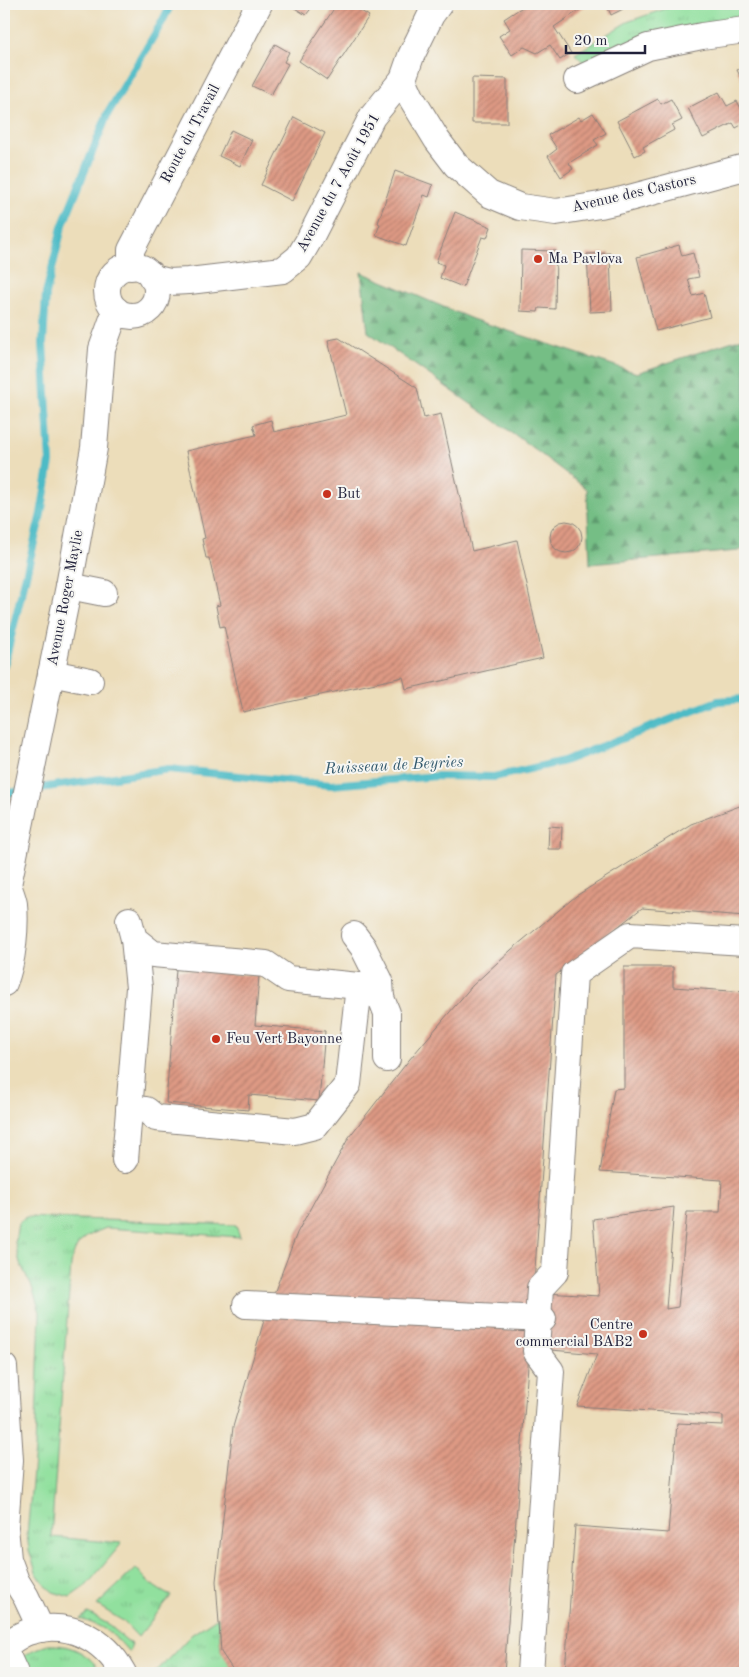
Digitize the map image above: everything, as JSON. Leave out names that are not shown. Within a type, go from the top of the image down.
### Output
[{"type":"street","name":"Route du Travail","points":[[142,272],[131,250],[259,4]]},
{"type":"street","name":"Avenue du 7 Août 1951","points":[[142,272],[169,282],[190,282],[283,270],[299,257],[310,240],[372,117],[403,79],[419,39],[431,15],[440,4]]},
{"type":"street","points":[[577,80],[648,48],[702,36],[745,30]]},
{"type":"street","name":"Avenue des Castors","points":[[403,79],[412,99],[437,140],[456,166],[489,194],[520,207],[556,212],[622,200],[745,167]]},
{"type":"street","points":[[123,268],[142,272],[156,285],[157,293],[155,300],[145,313],[130,316],[122,314],[110,304],[108,287],[110,279],[123,268]]},
{"type":"street","name":"Avenue Roger Maylie","points":[[4,983],[9,970],[13,942],[14,903],[6,887],[69,586],[94,448],[102,349],[116,310]]},
{"type":"street","points":[[69,586],[104,593]]},
{"type":"street","points":[[51,673],[90,681]]},
{"type":"street","points":[[129,1108],[146,1110],[156,1118],[295,1132],[315,1126],[348,1084],[370,992],[380,981],[363,947],[354,935]]},
{"type":"street","points":[[530,1673],[550,1370],[536,1351],[540,1319],[540,1288],[555,1272],[574,974],[630,935],[745,942]]},
{"type":"street","points":[[125,1160],[139,988],[139,938],[266,964],[288,979],[370,992],[387,1013],[387,1059]]},
{"type":"street","points":[[246,1305],[540,1319]]},
{"type":"street","points":[[4,1367],[10,1460],[5,1527],[8,1559],[16,1581],[41,1629]]},
{"type":"street","points":[[15,1673],[4,1648],[26,1633],[41,1629],[58,1628],[80,1632],[100,1643],[116,1660],[123,1673]]},
{"type":"green space","points":[[679,4],[745,4],[745,21],[588,67],[575,54],[627,22]]},
{"type":"green space","points":[[361,272],[472,319],[637,373],[745,337],[745,548],[738,551],[590,564],[587,489],[518,437],[368,332]]},
{"type":"green space","points":[[26,1217],[236,1225],[240,1237],[106,1228],[86,1237],[75,1250],[71,1265],[51,1537],[122,1543],[87,1585],[70,1597],[53,1592],[44,1584],[36,1572],[29,1550],[27,1535],[35,1449],[40,1312],[32,1287],[20,1263],[15,1243],[18,1223]]},
{"type":"green space","points":[[136,1568],[152,1584],[171,1596],[138,1637],[123,1621],[97,1605]]},
{"type":"green space","points":[[88,1613],[108,1624],[132,1645],[129,1652],[107,1631],[95,1624],[80,1619]]},
{"type":"green space","points":[[218,1617],[221,1651],[234,1671],[232,1673],[155,1673],[191,1635]]},
{"type":"green space","points":[[48,1645],[72,1648],[91,1660],[102,1673],[32,1673],[23,1657],[33,1650]]},
{"type":"building","points":[[295,4],[309,4],[313,6],[306,15],[293,7]]},
{"type":"building","points":[[337,4],[350,4],[369,16],[327,80],[299,61]]},
{"type":"building","points":[[527,4],[587,5],[554,27],[571,53],[560,60],[550,45],[537,53],[524,47],[512,55],[499,36],[510,29],[504,19]]},
{"type":"building","points":[[606,4],[621,4],[623,9],[611,15]]},
{"type":"building","points":[[275,44],[289,52],[284,62],[288,64],[271,95],[252,86]]},
{"type":"building","points":[[745,66],[745,86],[737,70]]},
{"type":"building","points":[[472,78],[507,79],[507,123],[472,123]]},
{"type":"building","points":[[719,92],[727,106],[737,101],[745,116],[745,123],[736,128],[733,123],[703,138],[688,108]]},
{"type":"building","points":[[658,99],[661,104],[671,99],[682,120],[672,125],[674,130],[643,147],[645,151],[635,156],[617,121]]},
{"type":"building","points":[[593,113],[606,133],[594,140],[598,145],[569,163],[573,169],[561,177],[548,156],[557,149],[548,135],[579,117],[581,120]]},
{"type":"building","points":[[294,117],[325,133],[292,201],[261,185]]},
{"type":"building","points":[[231,130],[252,140],[240,166],[219,156]]},
{"type":"building","points":[[395,171],[433,185],[429,197],[424,195],[406,246],[376,235]]},
{"type":"building","points":[[455,212],[491,227],[487,238],[482,237],[463,287],[440,278],[444,265],[436,262]]},
{"type":"building","points":[[679,245],[682,256],[693,253],[699,277],[688,279],[693,296],[704,293],[710,317],[656,331],[637,257]]},
{"type":"building","points":[[521,250],[556,251],[555,309],[539,308],[538,312],[520,311]]},
{"type":"building","points":[[610,253],[612,311],[590,312],[587,254]]},
{"type":"building","name":"But","points":[[339,338],[417,388],[424,418],[441,414],[472,551],[517,540],[543,658],[406,689],[403,677],[243,712],[224,626],[220,627],[216,606],[220,605],[209,558],[206,558],[202,539],[205,538],[186,451],[256,435],[253,425],[271,420],[274,432],[346,415],[328,340]]},
{"type":"building","points":[[566,521],[578,525],[582,537],[578,549],[566,553],[554,549],[550,537],[554,525]]},
{"type":"building","points":[[745,804],[745,916],[642,908],[556,975],[504,1673],[235,1673],[221,1652],[216,1581],[233,1427],[265,1317],[297,1233],[349,1137],[409,1060],[472,986],[511,950],[576,896],[691,824]]},
{"type":"building","points":[[549,826],[562,827],[561,849],[548,849]]},
{"type":"building","name":"Centre commercial BAB2","points":[[624,967],[673,967],[673,987],[745,992],[745,1673],[565,1673],[575,1526],[668,1533],[677,1423],[723,1425],[723,1416],[577,1406],[597,1354],[540,1349],[544,1293],[599,1296],[593,1219],[674,1207],[666,1309],[678,1307],[687,1212],[720,1212],[722,1180],[600,1172],[614,1089],[624,1088]]},
{"type":"building","points":[[176,969],[259,976],[255,1025],[325,1031],[319,1101],[249,1095],[248,1110],[166,1103]]},
{"type":"waterway","points":[[4,665],[41,514],[50,462],[43,343],[46,294],[62,227],[108,113],[171,4]]},
{"type":"waterway","name":"Ruisseau de Beyries","points":[[33,789],[169,769],[331,785],[437,776],[494,777],[564,761],[718,701],[745,699]]},
{"type":"waterway","name":"Ruisseau de Beyries","points":[[4,794],[22,791]]},
{"type":"place","name":"Ma Pavlova","points":[[538,259]]},
{"type":"place","name":"But","points":[[327,494]]},
{"type":"place","name":"Feu Vert Bayonne","points":[[216,1039]]},
{"type":"place","name":"Centre commercial BAB2","points":[[643,1334]]}]
